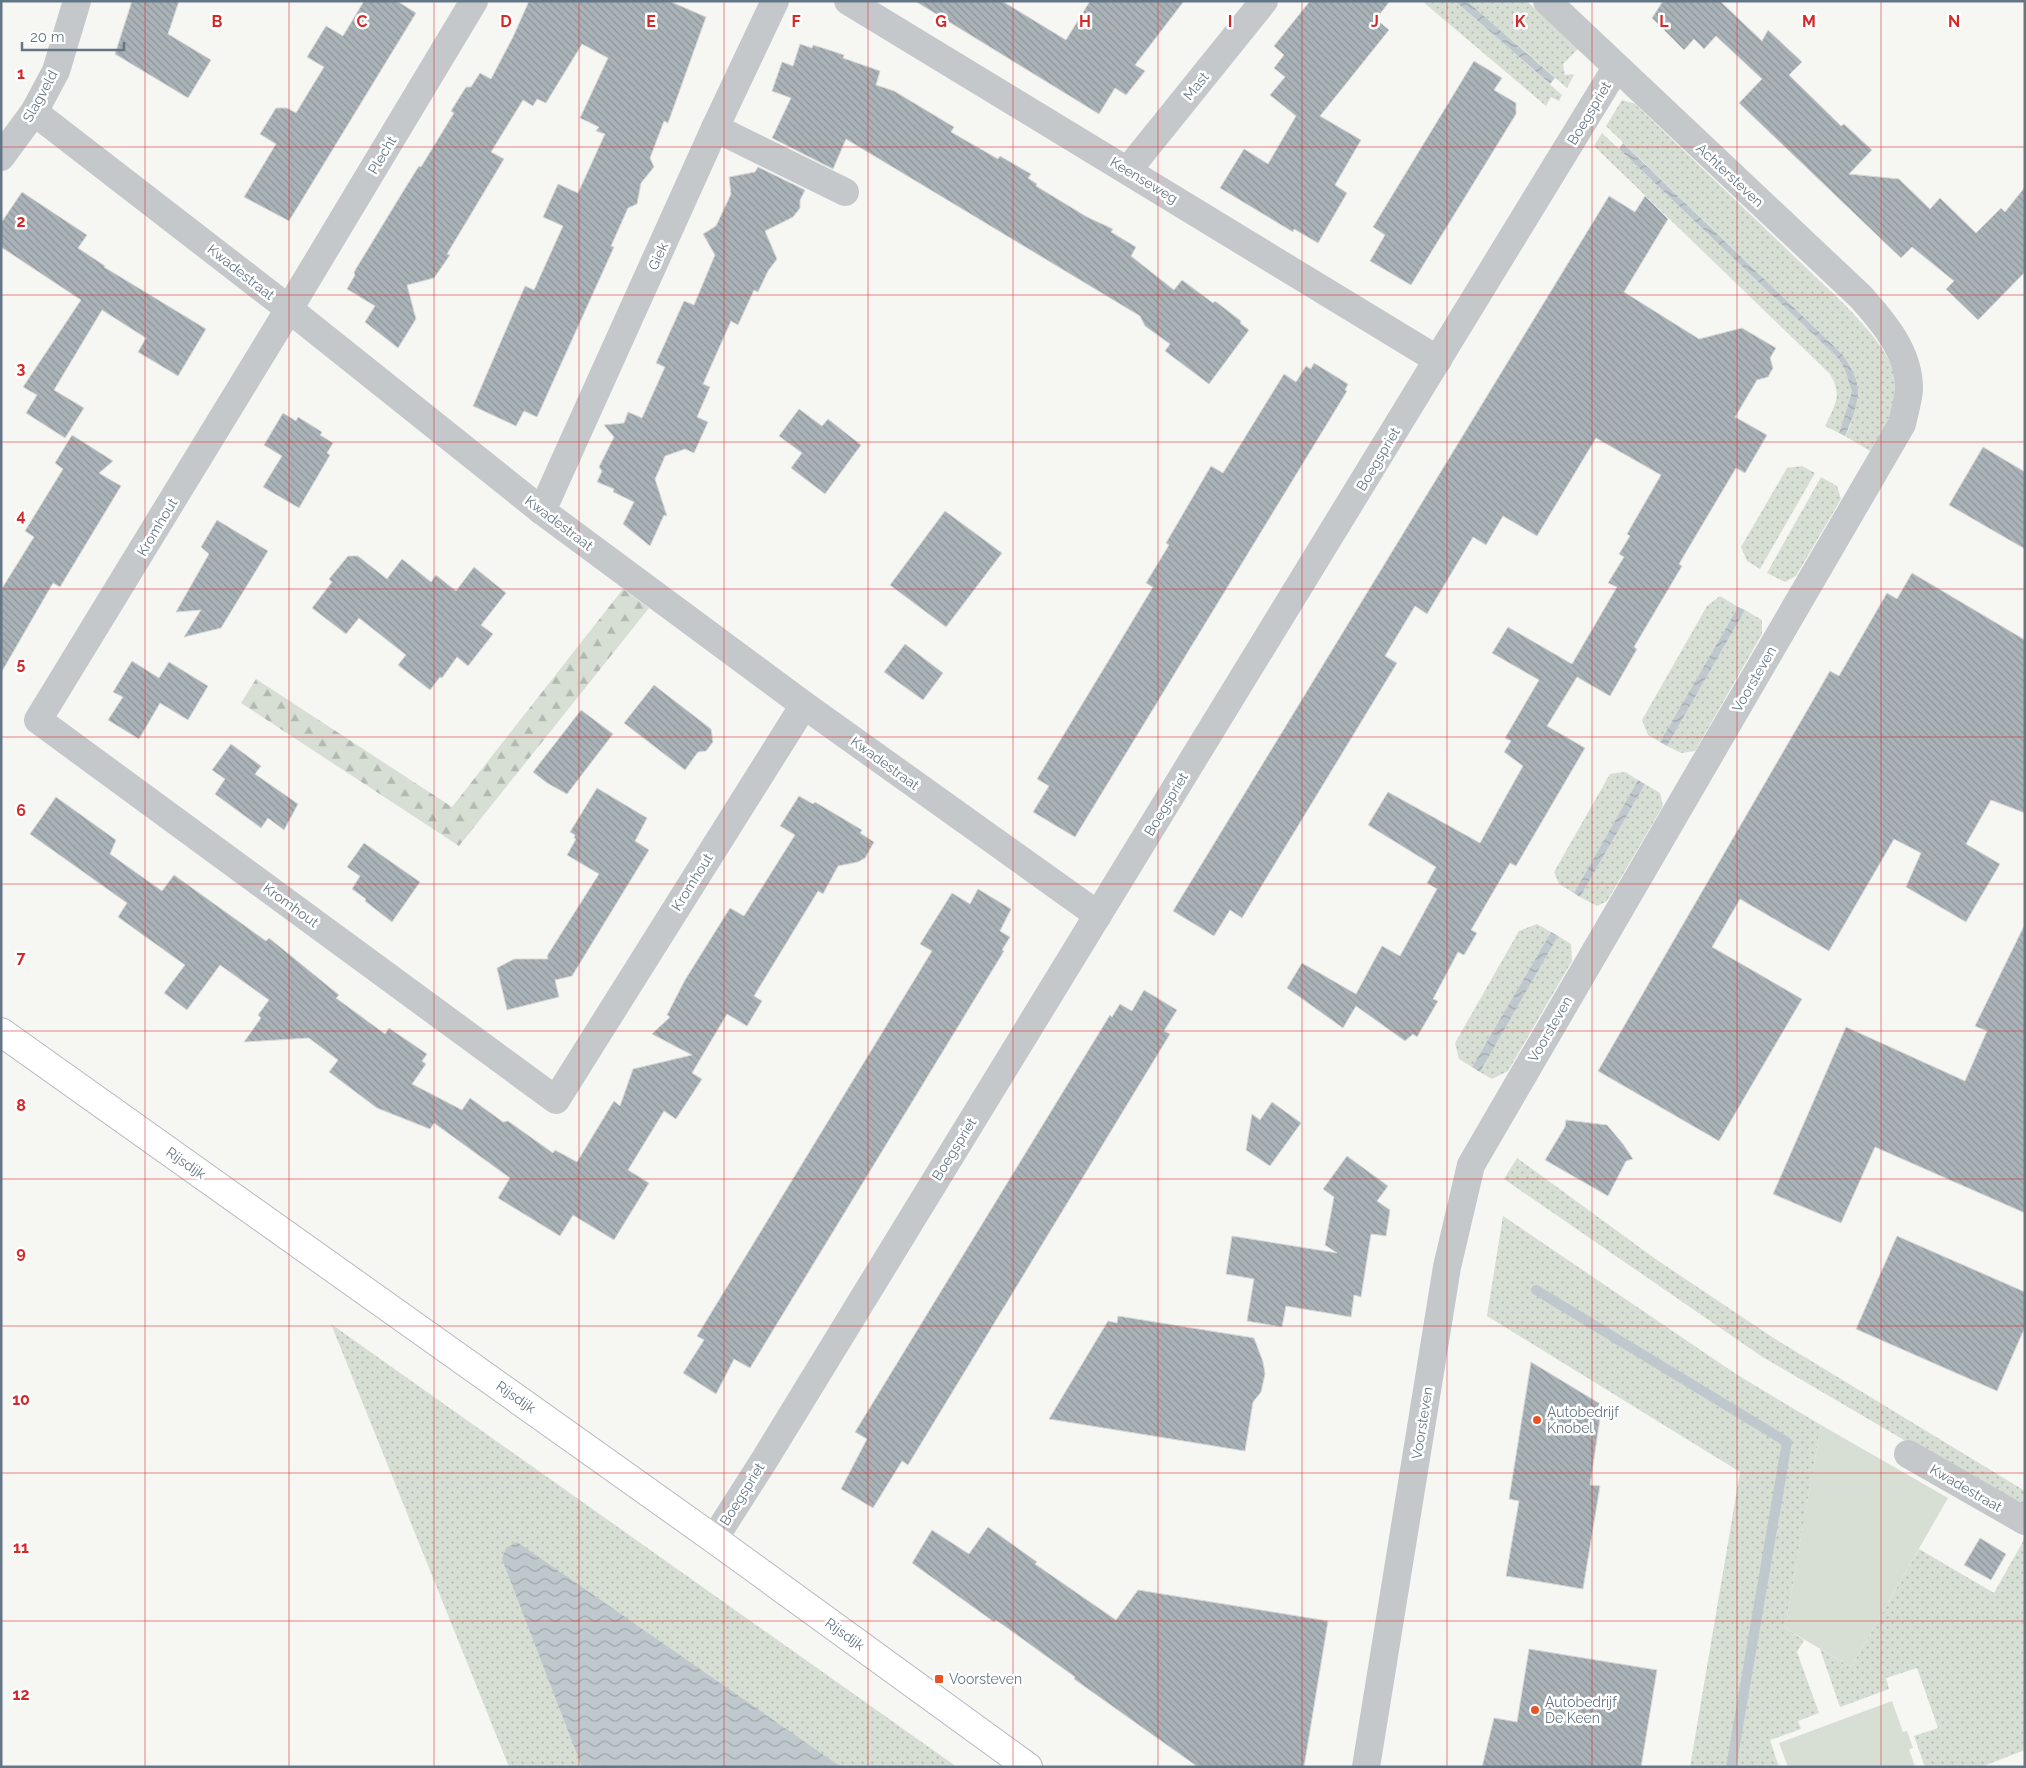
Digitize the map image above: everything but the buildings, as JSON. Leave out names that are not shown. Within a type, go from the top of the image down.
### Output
[{"type":"main road","name":"Rijsdijk","points":[[1,1032],[714,1538],[1028,1767]]},
{"type":"street","name":"Slagveld","points":[[1,156],[34,112],[56,72],[77,1]]},
{"type":"street","name":"Plecht","points":[[290,309],[474,1]]},
{"type":"street","name":"Giek","points":[[542,511],[715,128],[775,1]]},
{"type":"street","name":"Keenseweg","points":[[848,1],[1438,360]]},
{"type":"street","name":"Mast","points":[[1128,170],[1264,1]]},
{"type":"street","name":"Achtersteven","points":[[1546,1],[1861,297],[1885,324],[1904,357]]},
{"type":"street","name":"Boegspriet","points":[[714,1538],[775,1442],[1616,68]]},
{"type":"street","name":"Kwadestraat","points":[[34,112],[290,309],[542,511],[804,705],[1098,915]]},
{"type":"street","points":[[715,128],[845,192]]},
{"type":"street","name":"Kromhout","points":[[290,309],[38,720],[556,1100],[804,705]]},
{"type":"street","name":"Voorsteven","points":[[1366,1767],[1448,1268],[1471,1165],[1902,424],[1909,390],[1904,357]]},
{"type":"street","name":"Kwadestraat","points":[[1908,1454],[2025,1521]]},
{"type":"green space","points":[[1422,1],[1455,1],[1562,95],[1559,101],[1551,97],[1546,106]]},
{"type":"green space","points":[[1467,1],[1527,1],[1578,49],[1563,64],[1565,75],[1574,75],[1567,88]]},
{"type":"green space","points":[[1622,100],[1635,104],[1845,305],[1876,341],[1892,368],[1896,382],[1896,398],[1889,419],[1870,451],[1845,436],[1850,426],[1858,391],[1843,355],[1606,126]]},
{"type":"green space","points":[[1602,133],[1838,358],[1845,370],[1852,392],[1839,433],[1825,426],[1837,395],[1830,374],[1594,146]]},
{"type":"green space","points":[[1802,466],[1815,473],[1760,569],[1747,561],[1741,547],[1787,468]]},
{"type":"green space","points":[[1821,477],[1837,486],[1841,499],[1796,576],[1785,582],[1767,573]]},
{"type":"green space","points":[[623,589],[649,608],[459,846],[241,703],[256,679],[452,807]]},
{"type":"green space","points":[[1720,596],[1738,607],[1660,742],[1648,735],[1642,720],[1707,606]]},
{"type":"green space","points":[[1745,610],[1762,620],[1762,634],[1695,751],[1681,753],[1667,746]]},
{"type":"green space","points":[[1625,772],[1638,780],[1574,893],[1559,884],[1554,872],[1610,774]]},
{"type":"green space","points":[[1645,784],[1660,793],[1663,806],[1607,901],[1597,906],[1580,897]]},
{"type":"green space","points":[[1537,924],[1551,932],[1472,1067],[1459,1059],[1455,1043],[1519,931]]},
{"type":"green space","points":[[1558,936],[1571,944],[1572,961],[1508,1071],[1492,1079],[1480,1072]]},
{"type":"green space","points":[[1517,1158],[1657,1260],[1772,1337],[2025,1491],[2025,1510],[1761,1356],[1504,1179]]},
{"type":"green space","points":[[1503,1216],[1736,1374],[1821,1425],[1785,1628],[1804,1640],[1797,1652],[1819,1713],[1798,1721],[1801,1729],[1770,1740],[1779,1767],[1690,1767],[1740,1472],[1487,1316]]},
{"type":"green space","points":[[331,1324],[957,1767],[509,1767]]},
{"type":"green space","points":[[1821,1425],[1948,1498],[1851,1667],[1785,1628]]},
{"type":"green space","points":[[2025,1538],[2025,1750],[1981,1767],[1925,1767],[1914,1736],[1938,1728],[1917,1668],[1886,1678],[1889,1689],[1840,1707],[1820,1649],[1851,1667],[1919,1549],[1994,1593]]},
{"type":"green space","points":[[1892,1701],[1903,1732],[1907,1731],[1913,1748],[1909,1749],[1915,1767],[1788,1767],[1779,1743]]},
{"type":"water","points":[[1455,1],[1467,1],[1555,78],[1550,84]]},
{"type":"water","points":[[1623,143],[1843,355],[1858,386],[1855,408],[1845,436],[1839,433],[1852,392],[1845,370],[1838,358],[1619,149]]},
{"type":"water","points":[[1738,607],[1745,610],[1667,746],[1660,742]]},
{"type":"water","points":[[1638,780],[1645,784],[1580,897],[1574,893]]},
{"type":"water","points":[[1551,932],[1558,936],[1480,1072],[1472,1067]]},
{"type":"water","points":[[517,1542],[841,1767],[582,1767],[502,1559],[506,1548]]},
{"type":"waterway","points":[[1536,1290],[1787,1442],[1731,1767]]},
{"type":"place","name":"Autobedrijf Knobel","points":[[1537,1420]]},
{"type":"place","name":"Voorsteven","points":[[939,1679]]},
{"type":"place","name":"Autobedrijf De Keen","points":[[1535,1710]]}]
